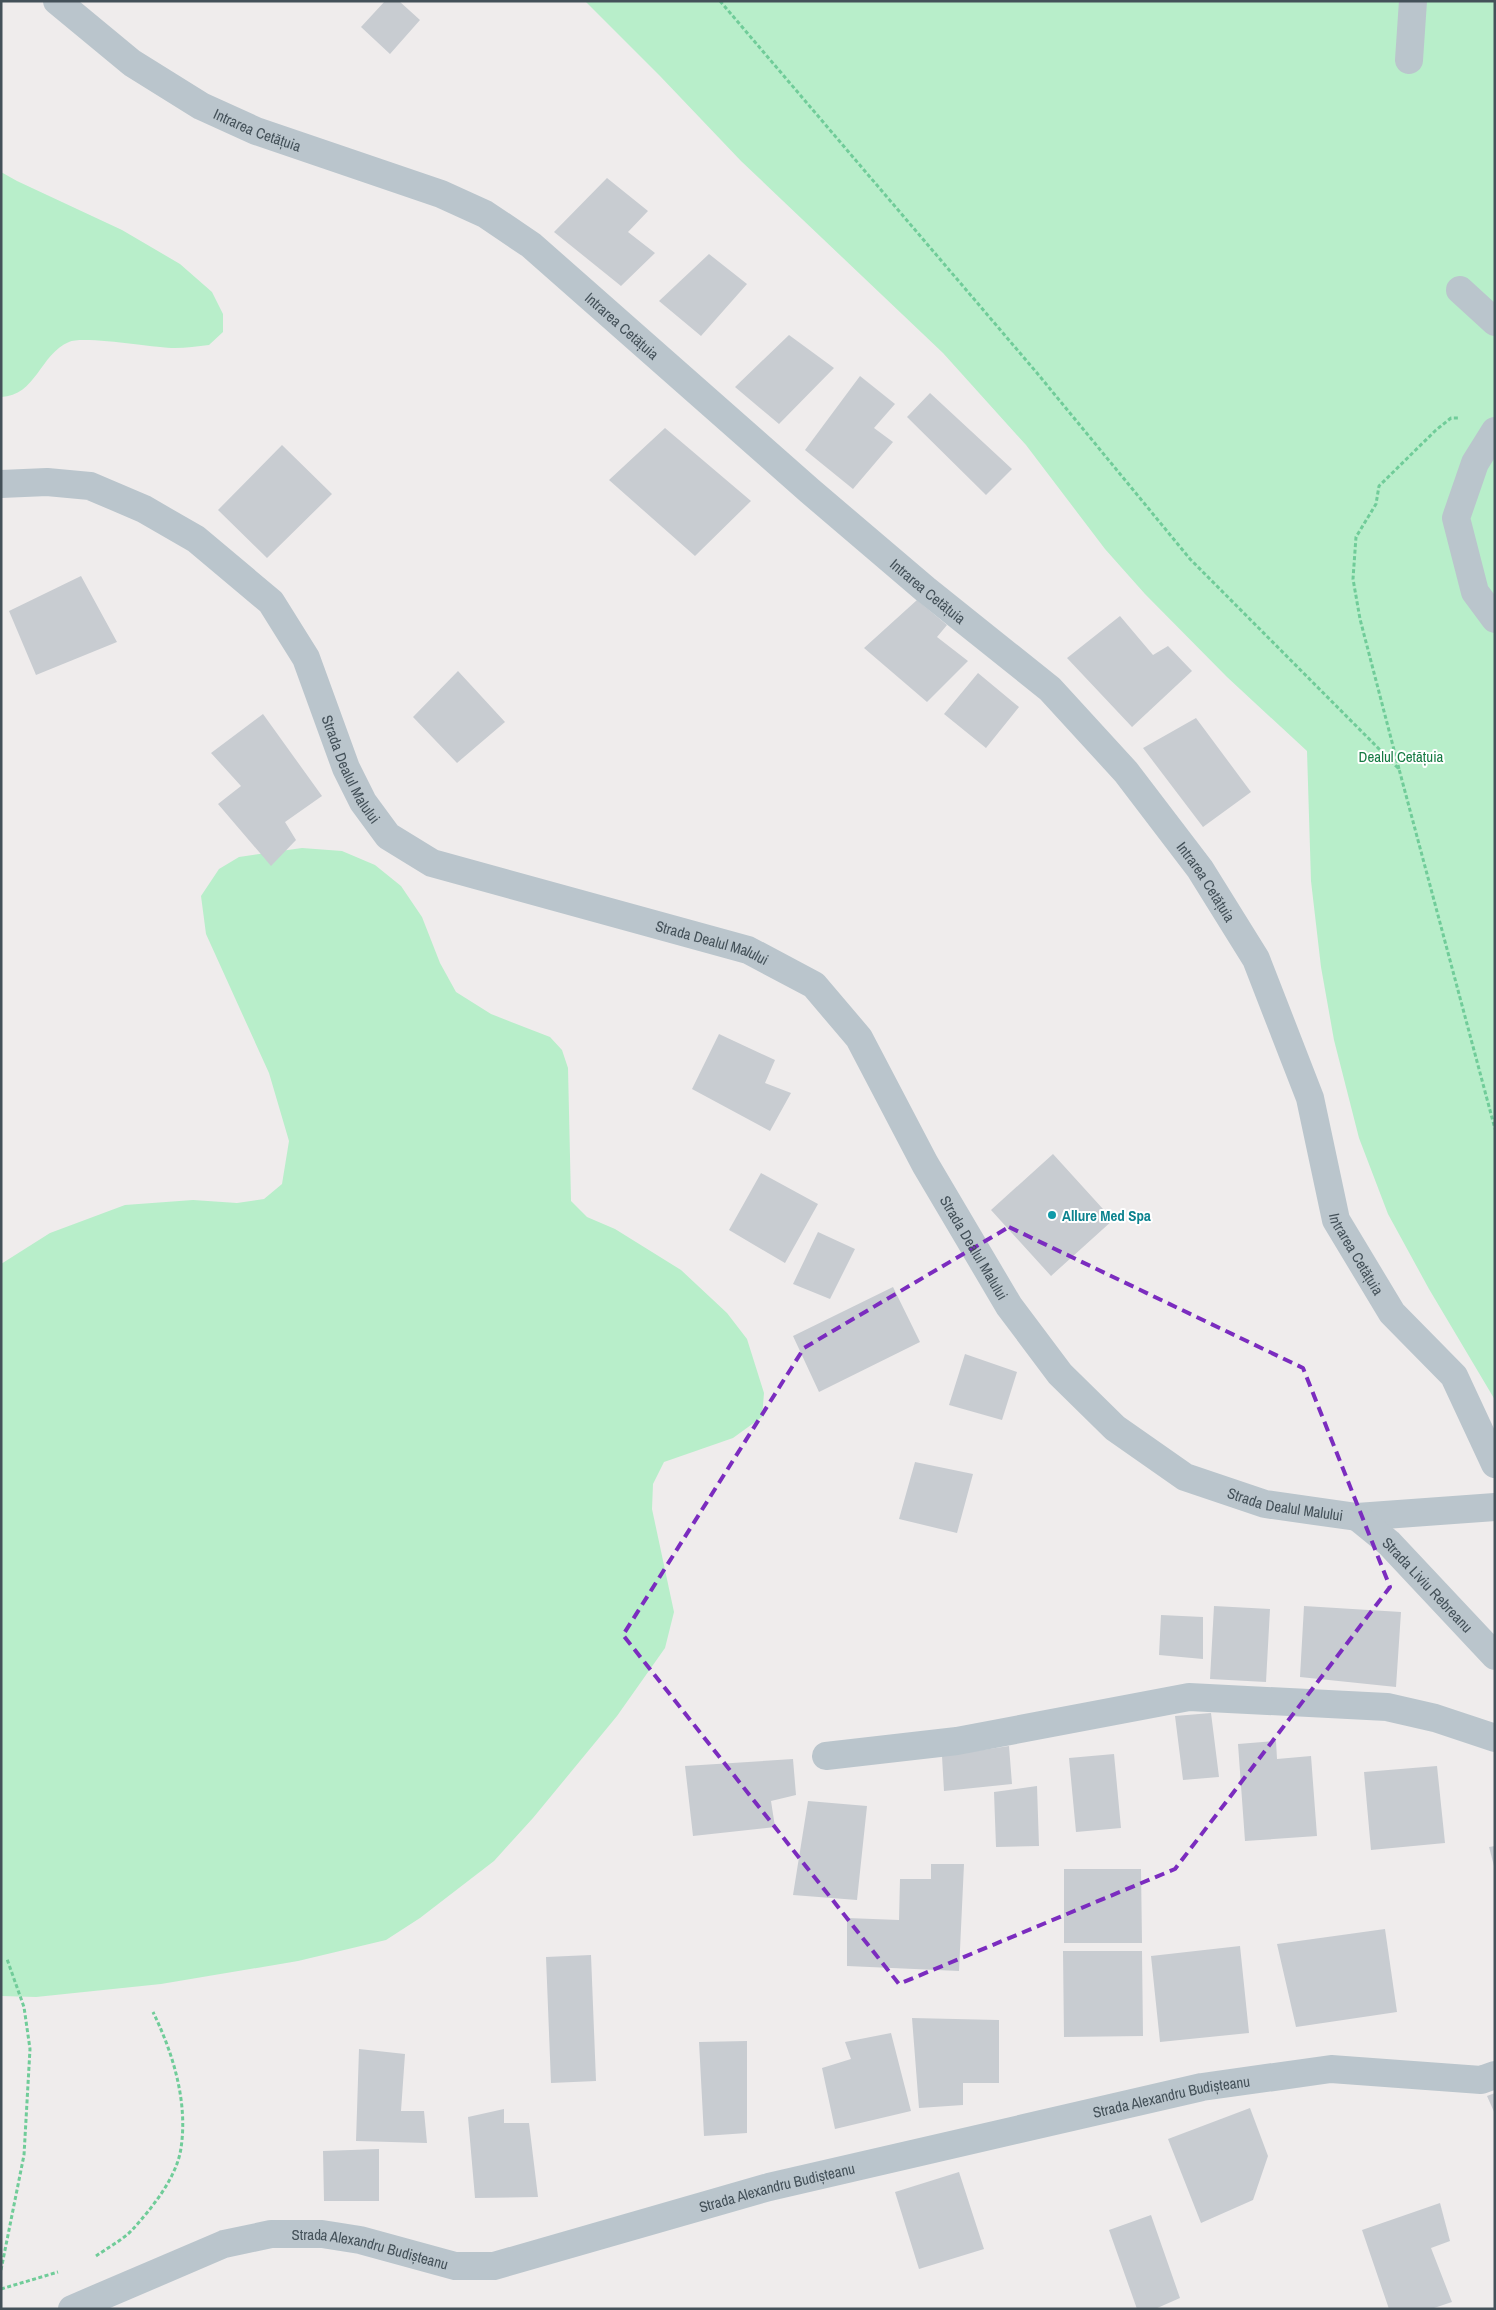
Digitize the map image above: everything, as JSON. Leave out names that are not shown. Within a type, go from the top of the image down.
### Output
[{"type":"street","name":"Intrarea Cetățuia","points":[[58,1],[132,63],[201,106],[256,131],[441,194],[485,214],[531,245],[810,491],[925,588],[1050,689],[1126,772],[1200,869],[1256,959],[1310,1098],[1336,1220],[1392,1313],[1454,1376],[1495,1464]]},
{"type":"street","points":[[1410,60],[1413,1]]},
{"type":"street","points":[[1460,290],[1495,322]]},
{"type":"street","points":[[1495,431],[1475,463],[1456,518],[1475,592],[1495,619]]},
{"type":"street","name":"Strada Dealul Malului","points":[[1,484],[47,482],[90,486],[144,509],[196,539],[271,602],[306,658],[346,768],[363,802],[388,836],[432,863],[748,950],[814,985],[859,1038],[925,1164],[1009,1306],[1060,1374],[1114,1428],[1185,1477],[1265,1504],[1357,1518]]},
{"type":"street","points":[[1357,1518],[1495,1507]]},
{"type":"street","name":"Strada Liviu Rebreanu","points":[[1357,1518],[1389,1543],[1495,1656]]},
{"type":"street","points":[[826,1756],[957,1740],[1189,1697],[1386,1708],[1435,1718],[1495,1738]]},
{"type":"street","name":"Strada Alexandru Budișteanu","points":[[72,2309],[224,2244],[271,2234],[322,2234],[360,2240],[455,2266],[494,2266],[769,2187],[1202,2087],[1331,2069],[1481,2080],[1495,2075]]},
{"type":"path","points":[[720,1],[1037,373],[1190,559],[1399,769]]},
{"type":"path","points":[[1466,418],[1451,418],[1436,430],[1379,486],[1376,504],[1356,537],[1354,579],[1360,620],[1495,1129]]},
{"type":"path","points":[[1,2270],[24,2155],[30,2049],[24,2007],[7,1959]]},
{"type":"path","points":[[92,2259],[131,2231],[165,2190],[181,2150],[183,2110],[168,2042],[153,2012]]},
{"type":"path","points":[[1,2289],[65,2270]]},
{"type":"highlighted area","points":[[1009,1227],[1303,1368],[1390,1587],[1175,1869],[899,1984],[623,1635],[804,1348]]},
{"type":"green space","name":"Dealul Cetățuia","points":[[585,1],[1495,1],[1495,1400],[1429,1289],[1388,1214],[1359,1138],[1334,1040],[1321,967],[1311,881],[1307,751],[1227,677],[1145,594],[1105,549],[1026,445],[943,353],[741,161]]},
{"type":"green space","points":[[1,172],[122,230],[180,264],[212,292],[223,314],[223,332],[209,345],[183,348],[89,340],[69,342],[51,356],[22,390],[13,395],[1,397]]},
{"type":"green space","points":[[302,848],[342,851],[375,865],[401,886],[422,917],[440,963],[456,992],[491,1014],[550,1037],[562,1050],[568,1068],[571,1201],[587,1217],[615,1229],[681,1270],[727,1313],[747,1339],[764,1393],[762,1417],[733,1438],[664,1462],[653,1484],[652,1509],[674,1612],[665,1648],[617,1716],[533,1818],[494,1861],[420,1918],[386,1940],[298,1961],[161,1984],[36,1997],[1,1996],[1,1264],[50,1233],[125,1205],[193,1200],[237,1203],[264,1199],[282,1184],[289,1141],[269,1073],[206,934],[201,896],[219,869],[239,857]]},
{"type":"building","points":[[385,1],[399,1],[420,20],[390,54],[361,27]]},
{"type":"building","points":[[607,178],[648,211],[628,232],[655,253],[621,286],[554,232]]},
{"type":"building","points":[[709,254],[747,284],[701,336],[659,301]]},
{"type":"building","points":[[789,335],[834,368],[779,424],[735,387]]},
{"type":"building","points":[[860,376],[895,404],[874,428],[893,442],[853,489],[805,450]]},
{"type":"building","points":[[930,393],[1012,469],[986,495],[907,417]]},
{"type":"building","points":[[665,428],[751,501],[695,556],[609,480]]},
{"type":"building","points":[[282,445],[332,494],[267,558],[218,510]]},
{"type":"building","points":[[81,576],[117,642],[36,675],[9,611]]},
{"type":"building","points":[[917,600],[947,625],[937,637],[968,661],[927,702],[864,648]]},
{"type":"building","points":[[1120,616],[1153,655],[1168,646],[1192,671],[1132,727],[1067,658]]},
{"type":"building","points":[[458,671],[505,722],[457,763],[413,717]]},
{"type":"building","points":[[978,673],[1019,707],[986,748],[944,714]]},
{"type":"building","points":[[263,714],[322,796],[285,822],[296,840],[271,866],[218,804],[241,786],[211,753]]},
{"type":"building","points":[[1196,718],[1251,792],[1203,827],[1143,748]]},
{"type":"building","points":[[719,1034],[775,1060],[765,1083],[791,1093],[770,1131],[692,1089]]},
{"type":"building","name":"Allure Med Spa","points":[[1053,1154],[1113,1220],[1051,1276],[991,1210]]},
{"type":"building","points":[[761,1173],[818,1204],[785,1263],[729,1230]]},
{"type":"building","points":[[818,1232],[855,1249],[830,1299],[793,1284]]},
{"type":"building","points":[[893,1287],[920,1342],[819,1392],[793,1336]]},
{"type":"building","points":[[965,1354],[1017,1372],[1002,1420],[949,1405]]},
{"type":"building","points":[[915,1462],[973,1474],[957,1533],[899,1519]]},
{"type":"building","points":[[1214,1606],[1270,1609],[1266,1682],[1210,1679]]},
{"type":"building","points":[[1304,1606],[1401,1612],[1396,1687],[1300,1677]]},
{"type":"building","points":[[1161,1615],[1203,1617],[1203,1659],[1159,1655]]},
{"type":"building","points":[[1211,1713],[1219,1777],[1183,1780],[1175,1716]]},
{"type":"building","points":[[1276,1741],[1277,1759],[1311,1756],[1317,1836],[1245,1841],[1238,1744]]},
{"type":"building","points":[[1009,1746],[1012,1784],[944,1791],[942,1756]]},
{"type":"building","points":[[1114,1754],[1121,1828],[1076,1832],[1069,1758]]},
{"type":"building","points":[[793,1759],[796,1795],[771,1801],[775,1827],[693,1836],[685,1766]]},
{"type":"building","points":[[1437,1766],[1445,1843],[1371,1850],[1364,1772]]},
{"type":"building","points":[[1037,1786],[1039,1846],[996,1847],[994,1792]]},
{"type":"building","points":[[808,1801],[867,1806],[857,1900],[793,1895]]},
{"type":"building","points":[[1495,1846],[1495,1866],[1494,1866],[1489,1847]]},
{"type":"building","points":[[931,1864],[964,1864],[959,1971],[847,1966],[847,1918],[899,1920],[900,1879],[931,1879]]},
{"type":"building","points":[[1064,1869],[1141,1869],[1142,1943],[1064,1943]]},
{"type":"building","points":[[1385,1929],[1397,2012],[1296,2027],[1277,1944]]},
{"type":"building","points":[[1240,1946],[1249,2033],[1160,2042],[1151,1956]]},
{"type":"building","points":[[1063,1951],[1142,1951],[1143,2036],[1064,2037]]},
{"type":"building","points":[[591,1955],[596,2081],[551,2083],[546,1957]]},
{"type":"building","points":[[912,2018],[999,2020],[999,2083],[963,2083],[963,2105],[919,2108]]},
{"type":"building","points":[[891,2033],[911,2111],[835,2129],[822,2068],[851,2059],[845,2042]]},
{"type":"building","points":[[747,2041],[747,2133],[704,2136],[699,2042]]},
{"type":"building","points":[[359,2049],[405,2054],[401,2111],[424,2111],[427,2143],[356,2141]]},
{"type":"building","points":[[1495,2093],[1495,2114],[1487,2096]]},
{"type":"building","points":[[1250,2108],[1268,2156],[1253,2200],[1201,2223],[1168,2139]]},
{"type":"building","points":[[504,2109],[504,2123],[529,2123],[538,2197],[475,2198],[468,2117]]},
{"type":"building","points":[[379,2149],[379,2201],[324,2201],[323,2151]]},
{"type":"building","points":[[959,2172],[984,2249],[919,2269],[895,2192]]},
{"type":"building","points":[[1440,2203],[1450,2241],[1431,2248],[1452,2302],[1431,2309],[1389,2309],[1362,2230]]},
{"type":"building","points":[[1151,2215],[1180,2298],[1155,2309],[1137,2309],[1109,2230]]},
{"type":"place","name":"Allure Med Spa","points":[[1052,1215]]}]
